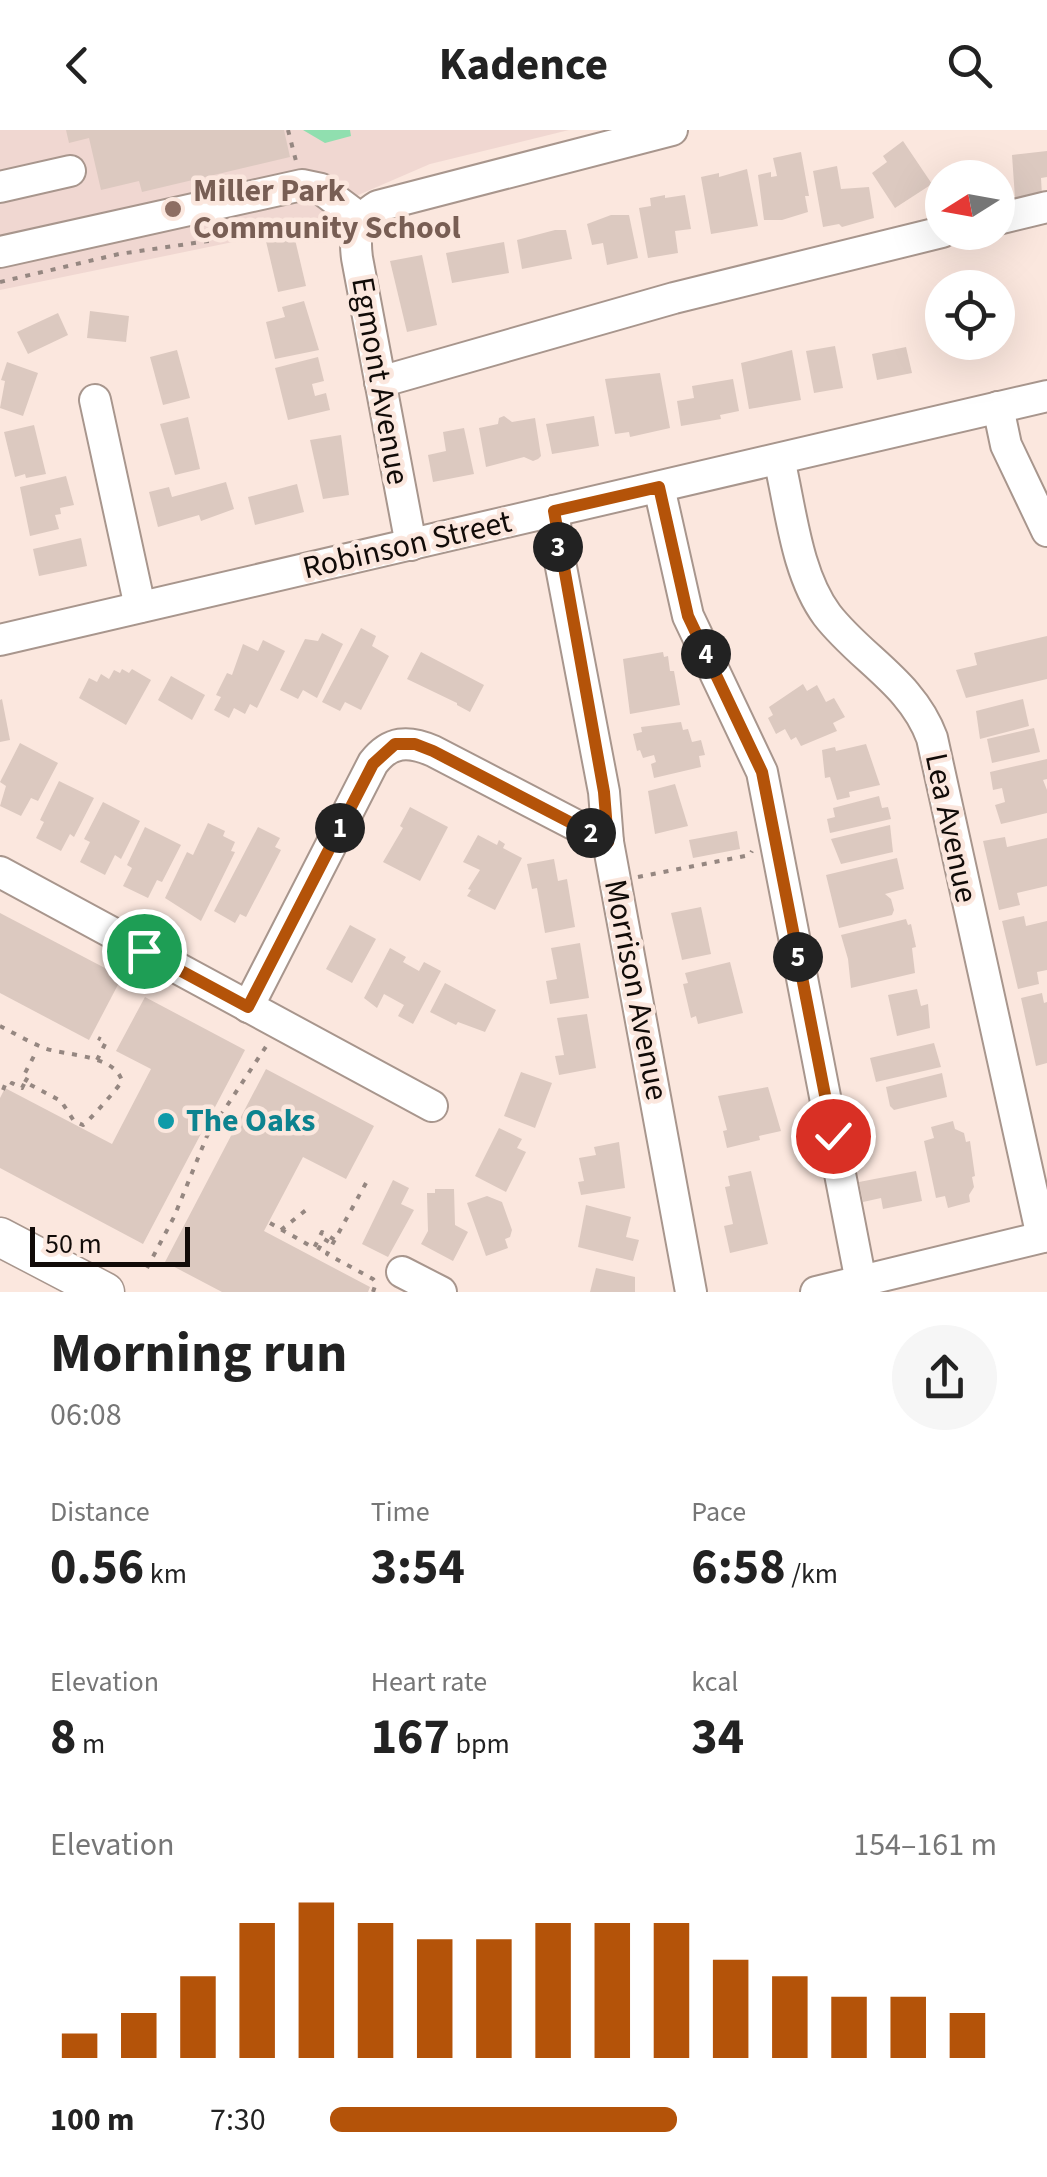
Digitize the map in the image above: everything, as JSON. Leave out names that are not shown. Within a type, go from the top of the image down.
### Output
[{"type":"main road","points":[[0,1237],[105,1292]]},
{"type":"street","points":[[0,252],[302,185],[321,189],[361,219],[378,206],[672,130]]},
{"type":"street","points":[[0,187],[70,171]]},
{"type":"street","points":[[1015,215],[1047,207]]},
{"type":"street","name":"Egmont Avenue","points":[[361,219],[355,242],[411,544]]},
{"type":"street","points":[[380,382],[674,298],[925,236]]},
{"type":"street","name":"Robinson Street","points":[[0,640],[1047,396]]},
{"type":"street","points":[[95,400],[140,607]]},
{"type":"street","points":[[998,407],[1006,445],[1047,531]]},
{"type":"street","name":"Lea Avenue","points":[[778,459],[816,597],[833,622],[920,710],[932,738],[1044,1236]]},
{"type":"street","points":[[659,487],[688,616],[762,772],[861,1282]]},
{"type":"street","name":"Morrison Avenue","points":[[554,511],[604,792],[608,842],[691,1292]]},
{"type":"street","points":[[248,1007],[373,764],[395,744],[415,744],[433,751],[608,842]]},
{"type":"street","points":[[0,872],[432,1106]]},
{"type":"street","points":[[816,1292],[1044,1236]]},
{"type":"street","points":[[402,1272],[441,1292]]},
{"type":"path","points":[[288,130],[302,185]]},
{"type":"path","points":[[0,282],[119,254],[361,219]]},
{"type":"path","points":[[638,877],[750,855],[749,852]]},
{"type":"path","points":[[0,1026],[43,1048],[97,1060],[118,1071],[122,1081],[88,1124],[78,1124],[67,1106],[25,1082]]},
{"type":"path","points":[[97,1060],[106,1042],[98,1038]]},
{"type":"path","points":[[147,1268],[174,1217],[207,1136],[267,1045]]},
{"type":"path","points":[[0,1088],[12,1083],[22,1088],[34,1056]]},
{"type":"path","points":[[366,1183],[327,1254],[373,1279],[373,1292]]},
{"type":"path","points":[[281,1230],[311,1206]]},
{"type":"path","points":[[270,1223],[314,1248],[322,1232],[334,1242]]},
{"type":"path","points":[[318,1250],[324,1239],[334,1242]]},
{"type":"shaded area","name":"Miller Park Community School","points":[[0,130],[569,130],[430,164],[356,196],[335,221],[0,290]]},
{"type":"green space","points":[[303,130],[350,130],[351,136],[325,143]]},
{"type":"building","points":[[66,130],[284,130],[290,157],[142,192],[139,181],[101,190],[89,138],[69,143]]},
{"type":"building","points":[[903,141],[925,174],[925,189],[895,208],[872,173],[887,162],[883,156]]},
{"type":"building","points":[[1047,151],[1042,196],[1015,198],[1012,155]]},
{"type":"building","points":[[801,152],[808,212],[782,220],[764,220],[758,175],[771,172],[771,177],[777,176],[773,158]]},
{"type":"building","points":[[837,166],[841,189],[869,187],[874,218],[842,227],[823,227],[813,171]]},
{"type":"building","points":[[747,169],[758,226],[711,234],[701,177],[719,173],[719,177]]},
{"type":"building","points":[[685,195],[691,229],[675,231],[678,253],[648,258],[639,208],[651,206],[650,198]]},
{"type":"building","points":[[611,215],[629,215],[638,258],[607,265],[603,243],[592,245],[587,224]]},
{"type":"building","points":[[566,230],[572,259],[522,269],[517,240]]},
{"type":"building","points":[[293,231],[306,286],[278,292],[265,237]]},
{"type":"building","points":[[504,242],[509,273],[452,283],[446,253]]},
{"type":"building","points":[[422,255],[437,325],[407,332],[390,261]]},
{"type":"building","points":[[304,301],[319,350],[275,359],[266,322],[285,317],[282,307]]},
{"type":"building","points":[[90,311],[129,316],[126,342],[87,338]]},
{"type":"building","points":[[58,313],[68,335],[28,354],[17,332]]},
{"type":"building","points":[[835,346],[843,388],[814,393],[806,351]]},
{"type":"building","points":[[906,347],[912,373],[877,380],[872,354]]},
{"type":"building","points":[[177,350],[190,398],[163,405],[150,357]]},
{"type":"building","points":[[792,350],[801,400],[749,409],[741,363]]},
{"type":"building","points":[[318,357],[324,381],[312,384],[315,396],[326,393],[330,410],[288,420],[275,368]]},
{"type":"building","points":[[7,362],[38,373],[23,416],[0,408],[5,381],[1,380]]},
{"type":"building","points":[[660,373],[670,428],[630,437],[629,432],[615,434],[605,379]]},
{"type":"building","points":[[733,379],[739,411],[720,415],[721,419],[681,426],[677,401],[694,398],[692,386]]},
{"type":"building","points":[[504,416],[512,422],[535,418],[541,456],[538,459],[524,457],[486,467],[479,428],[498,424]]},
{"type":"building","points":[[594,416],[599,446],[552,454],[546,424]]},
{"type":"building","points":[[188,417],[200,469],[175,475],[160,424]]},
{"type":"building","points":[[34,425],[46,474],[15,477],[4,432]]},
{"type":"building","points":[[464,428],[474,474],[433,482],[428,455],[446,451],[443,432]]},
{"type":"building","points":[[341,435],[349,495],[323,499],[310,440]]},
{"type":"building","points":[[66,476],[74,505],[60,508],[61,514],[55,515],[59,529],[30,536],[20,487]]},
{"type":"building","points":[[226,482],[234,509],[201,521],[199,515],[158,527],[149,492],[169,487],[172,497]]},
{"type":"building","points":[[297,484],[304,512],[255,525],[248,497]]},
{"type":"building","points":[[81,538],[87,566],[39,576],[33,549]]},
{"type":"building","points":[[361,628],[376,636],[372,646],[389,656],[361,710],[345,702],[340,711],[322,702]]},
{"type":"building","points":[[322,633],[343,644],[317,698],[303,690],[298,699],[280,690],[305,639],[318,641]]},
{"type":"building","points":[[1047,636],[1047,679],[966,698],[956,670],[977,665],[974,653]]},
{"type":"building","points":[[263,640],[285,651],[257,708],[250,704],[245,714],[234,708],[229,718],[214,710],[221,697],[216,695],[227,673],[232,675],[243,644],[258,651]]},
{"type":"building","points":[[421,652],[484,685],[470,712],[407,679]]},
{"type":"building","points":[[663,652],[664,657],[668,656],[670,671],[674,671],[680,705],[630,714],[623,659]]},
{"type":"building","points":[[122,669],[129,673],[132,669],[151,680],[126,725],[79,698],[89,678],[97,682],[101,674],[109,679],[114,670],[120,673]]},
{"type":"building","points":[[171,676],[205,695],[192,720],[158,700]]},
{"type":"building","points":[[803,684],[807,691],[817,685],[826,702],[834,698],[845,717],[833,723],[837,731],[801,746],[796,737],[791,740],[785,729],[776,734],[768,718],[773,715],[769,707]]},
{"type":"building","points":[[1023,699],[1029,726],[980,739],[976,711]]},
{"type":"building","points":[[0,700],[10,740],[0,742]]},
{"type":"building","points":[[681,722],[692,742],[701,740],[705,755],[699,756],[701,767],[654,778],[654,755],[643,758],[633,734],[642,732],[641,727]]},
{"type":"building","points":[[1034,728],[1040,752],[992,763],[987,739]]},
{"type":"building","points":[[20,743],[58,763],[38,801],[31,798],[21,816],[0,806],[6,786],[0,782]]},
{"type":"building","points":[[866,744],[880,785],[849,792],[850,797],[837,800],[830,777],[825,778],[822,750]]},
{"type":"building","points":[[1047,759],[1047,779],[1043,780],[1047,813],[1001,824],[995,805],[1005,802],[1002,788],[993,790],[990,772]]},
{"type":"building","points":[[59,781],[94,798],[74,837],[70,834],[61,851],[36,838],[44,822],[40,820]]},
{"type":"building","points":[[675,784],[688,826],[655,834],[648,791]]},
{"type":"building","points":[[879,796],[891,819],[830,833],[827,819],[835,817],[833,808]]},
{"type":"building","points":[[103,802],[140,821],[121,859],[115,855],[105,875],[80,862],[90,842],[84,839]]},
{"type":"building","points":[[410,807],[448,827],[420,881],[383,862]]},
{"type":"building","points":[[208,823],[225,831],[223,836],[235,842],[231,851],[235,852],[201,921],[165,898],[187,852],[193,855]]},
{"type":"building","points":[[890,825],[893,852],[841,864],[831,839]]},
{"type":"building","points":[[145,827],[181,845],[162,882],[157,880],[148,898],[123,886],[132,868],[127,865]]},
{"type":"building","points":[[258,827],[280,838],[275,847],[281,850],[246,917],[240,914],[235,923],[214,911]]},
{"type":"building","points":[[737,831],[740,849],[693,858],[689,840]]},
{"type":"building","points":[[478,835],[497,845],[499,840],[505,844],[503,848],[522,858],[495,910],[467,896],[480,870],[463,862]]},
{"type":"building","points":[[1005,837],[1007,847],[1047,838],[1047,886],[1017,893],[1020,905],[999,910],[983,841]]},
{"type":"building","points":[[897,858],[904,889],[885,894],[891,899],[892,915],[839,928],[826,875]]},
{"type":"building","points":[[554,859],[558,881],[567,879],[575,927],[545,933],[537,888],[532,889],[527,864]]},
{"type":"building","points":[[701,907],[711,954],[682,960],[671,913]]},
{"type":"building","points":[[0,913],[122,977],[89,1040],[0,993]]},
{"type":"building","points":[[1024,916],[1026,926],[1047,921],[1047,970],[1037,972],[1039,984],[1018,989],[1002,921]]},
{"type":"building","points":[[906,919],[911,924],[916,947],[912,948],[915,973],[851,988],[841,935]]},
{"type":"building","points":[[350,925],[376,939],[352,983],[326,969]]},
{"type":"building","points":[[580,943],[589,998],[550,1004],[546,981],[557,979],[551,948]]},
{"type":"building","points":[[390,948],[419,971],[424,962],[441,971],[413,1024],[398,1016],[404,1005],[384,994],[377,1008],[364,998]]},
{"type":"building","points":[[730,962],[743,1013],[698,1024],[696,1016],[691,1018],[683,984],[688,983],[685,973]]},
{"type":"building","points":[[445,983],[496,1010],[485,1032],[458,1022],[456,1025],[430,1012]]},
{"type":"building","points":[[917,989],[921,1006],[928,1004],[930,1028],[897,1036],[888,995]]},
{"type":"building","points":[[1042,993],[1044,1003],[1047,1002],[1047,1063],[1036,1066],[1021,998]]},
{"type":"building","name":"The Oaks","points":[[145,997],[245,1050],[143,1244],[0,1168],[0,1098],[5,1088],[112,1144],[151,1069],[116,1051]]},
{"type":"building","points":[[587,1014],[596,1068],[559,1075],[555,1056],[564,1055],[557,1018]]},
{"type":"building","points":[[934,1043],[941,1067],[876,1082],[870,1058]]},
{"type":"building","name":"The Oaks","points":[[266,1069],[374,1126],[346,1179],[303,1157],[264,1231],[370,1287],[368,1292],[222,1292],[165,1262]]},
{"type":"building","points":[[521,1072],[552,1083],[535,1128],[504,1116]]},
{"type":"building","points":[[942,1073],[947,1097],[894,1110],[890,1106],[886,1087]]},
{"type":"building","points":[[768,1087],[781,1131],[727,1148],[723,1131],[727,1130],[718,1096]]},
{"type":"building","points":[[953,1121],[955,1129],[964,1133],[966,1142],[970,1141],[975,1176],[970,1202],[948,1208],[945,1196],[936,1198],[924,1141],[934,1138],[931,1127]]},
{"type":"building","points":[[499,1128],[522,1139],[517,1148],[526,1152],[506,1192],[475,1176]]},
{"type":"building","points":[[619,1142],[625,1188],[581,1195],[578,1182],[584,1181],[579,1158],[596,1155],[594,1147]]},
{"type":"building","points":[[751,1171],[768,1244],[730,1253],[724,1226],[733,1224],[725,1187],[730,1186],[728,1176]]},
{"type":"building","points":[[916,1171],[922,1201],[883,1209],[881,1198],[863,1202],[859,1182]]},
{"type":"building","points":[[393,1180],[409,1188],[401,1204],[414,1210],[388,1257],[362,1244]]},
{"type":"building","points":[[435,1189],[454,1189],[455,1225],[468,1232],[453,1261],[421,1244],[428,1231],[427,1193],[435,1193]]},
{"type":"building","points":[[487,1196],[502,1202],[512,1230],[505,1239],[508,1248],[486,1256],[467,1203]]},
{"type":"building","points":[[586,1205],[631,1217],[626,1237],[639,1240],[633,1261],[578,1247]]},
{"type":"building","points":[[596,1268],[635,1277],[635,1292],[590,1292]]},
{"type":"place","name":"Miller Park Community School","points":[[173,209]]},
{"type":"place","name":"The Oaks","points":[[166,1121]]},
{"type":"route","points":[[144,951],[248,1007],[373,764],[395,744],[405,742],[433,751],[608,842],[604,792],[554,511],[659,487],[688,616],[762,772],[833,1136]]}]
